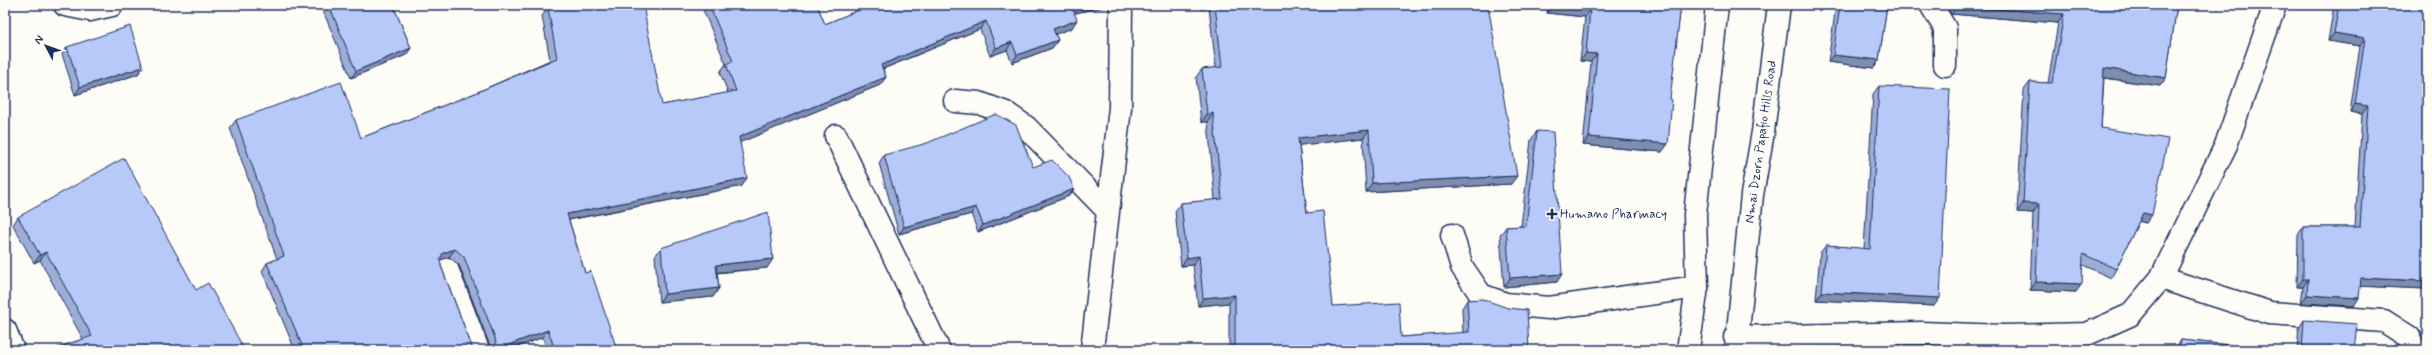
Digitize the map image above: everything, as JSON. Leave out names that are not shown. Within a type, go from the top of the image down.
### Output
[{"type":"street","points":[[65,5],[90,10],[112,5]]},
{"type":"street","points":[[1092,350],[1120,108],[1121,5]]},
{"type":"street","points":[[1688,350],[1697,287],[1695,215],[1717,5]]},
{"type":"street","name":"Nmai Dzorn Papafio Hills Road","points":[[1736,343],[1752,195],[1763,132],[1779,5]]},
{"type":"street","points":[[1932,5],[1945,28],[1945,65]]},
{"type":"street","points":[[1736,343],[1921,333],[2004,336],[2087,334],[2130,315],[2161,278],[2226,145],[2275,5]]},
{"type":"street","points":[[955,101],[979,103],[1006,113],[1026,127],[1107,210]]},
{"type":"street","points":[[836,136],[939,350]]},
{"type":"street","points":[[1452,235],[1462,267],[1481,296],[1506,304],[1549,308],[1697,287]]},
{"type":"street","points":[[447,269],[478,350]]},
{"type":"street","points":[[2161,278],[2270,313],[2384,321],[2409,337],[2415,350]]},
{"type":"street","points":[[5,330],[13,350]]},
{"type":"building","points":[[329,5],[393,5],[411,48],[356,71]]},
{"type":"building","points":[[563,5],[643,5],[662,105],[736,91],[726,64],[733,61],[709,5],[817,5],[825,24],[871,5],[1081,5],[1072,7],[1077,20],[1053,29],[1058,40],[1017,55],[1012,42],[996,48],[986,21],[881,65],[886,77],[739,137],[747,178],[567,214],[585,273],[591,271],[617,350],[555,350],[548,330],[493,350],[496,345],[495,338],[464,257],[455,249],[443,253],[440,259],[441,266],[474,350],[304,350],[267,263],[284,256],[236,120],[341,82],[361,138],[473,94],[557,58],[548,8]]},
{"type":"building","points":[[1215,5],[1488,5],[1517,176],[1372,183],[1369,130],[1298,138],[1307,213],[1323,211],[1333,306],[1399,302],[1401,337],[1469,332],[1467,300],[1482,299],[1508,308],[1527,310],[1529,350],[1235,350],[1235,295],[1203,298],[1199,256],[1187,258],[1181,203],[1222,199],[1213,113],[1207,114],[1202,69],[1222,67]]},
{"type":"building","points":[[1552,5],[1681,5],[1670,99],[1672,100],[1668,144],[1589,137],[1597,54],[1586,53],[1590,9]]},
{"type":"building","points":[[1840,5],[1887,5],[1879,60],[1833,55]]},
{"type":"building","points":[[1956,5],[2177,5],[2166,78],[2104,68],[2101,128],[2168,139],[2152,215],[2143,213],[2116,269],[2083,254],[2082,284],[2036,282],[2039,204],[2023,203],[2030,82],[2052,83],[2064,14]]},
{"type":"building","points":[[2339,5],[2427,5],[2427,281],[2361,278],[2359,298],[2307,295],[2308,279],[2303,279],[2303,227],[2360,227],[2368,106],[2355,104],[2365,38],[2334,33]]},
{"type":"building","points":[[130,26],[143,67],[80,87],[67,47]]},
{"type":"building","points":[[1879,86],[1950,89],[1940,298],[1822,292],[1826,245],[1870,249]]},
{"type":"building","points":[[996,114],[1016,125],[1033,167],[1052,160],[1069,177],[1074,189],[983,225],[976,207],[904,227],[884,155],[927,143]]},
{"type":"building","points":[[1537,131],[1553,132],[1562,274],[1510,278],[1506,227],[1526,226]]},
{"type":"building","points":[[124,158],[196,290],[208,283],[244,349],[54,350],[92,336],[46,252],[40,255],[18,217]]},
{"type":"building","points":[[768,212],[773,259],[716,265],[719,288],[665,294],[661,248]]},
{"type":"building","points":[[2304,320],[2357,324],[2354,350],[2302,350]]},
{"type":"building","points":[[2181,340],[2277,350],[2179,350]]},
{"type":"place","name":"Humano Pharmacy","points":[[1552,214]]}]
